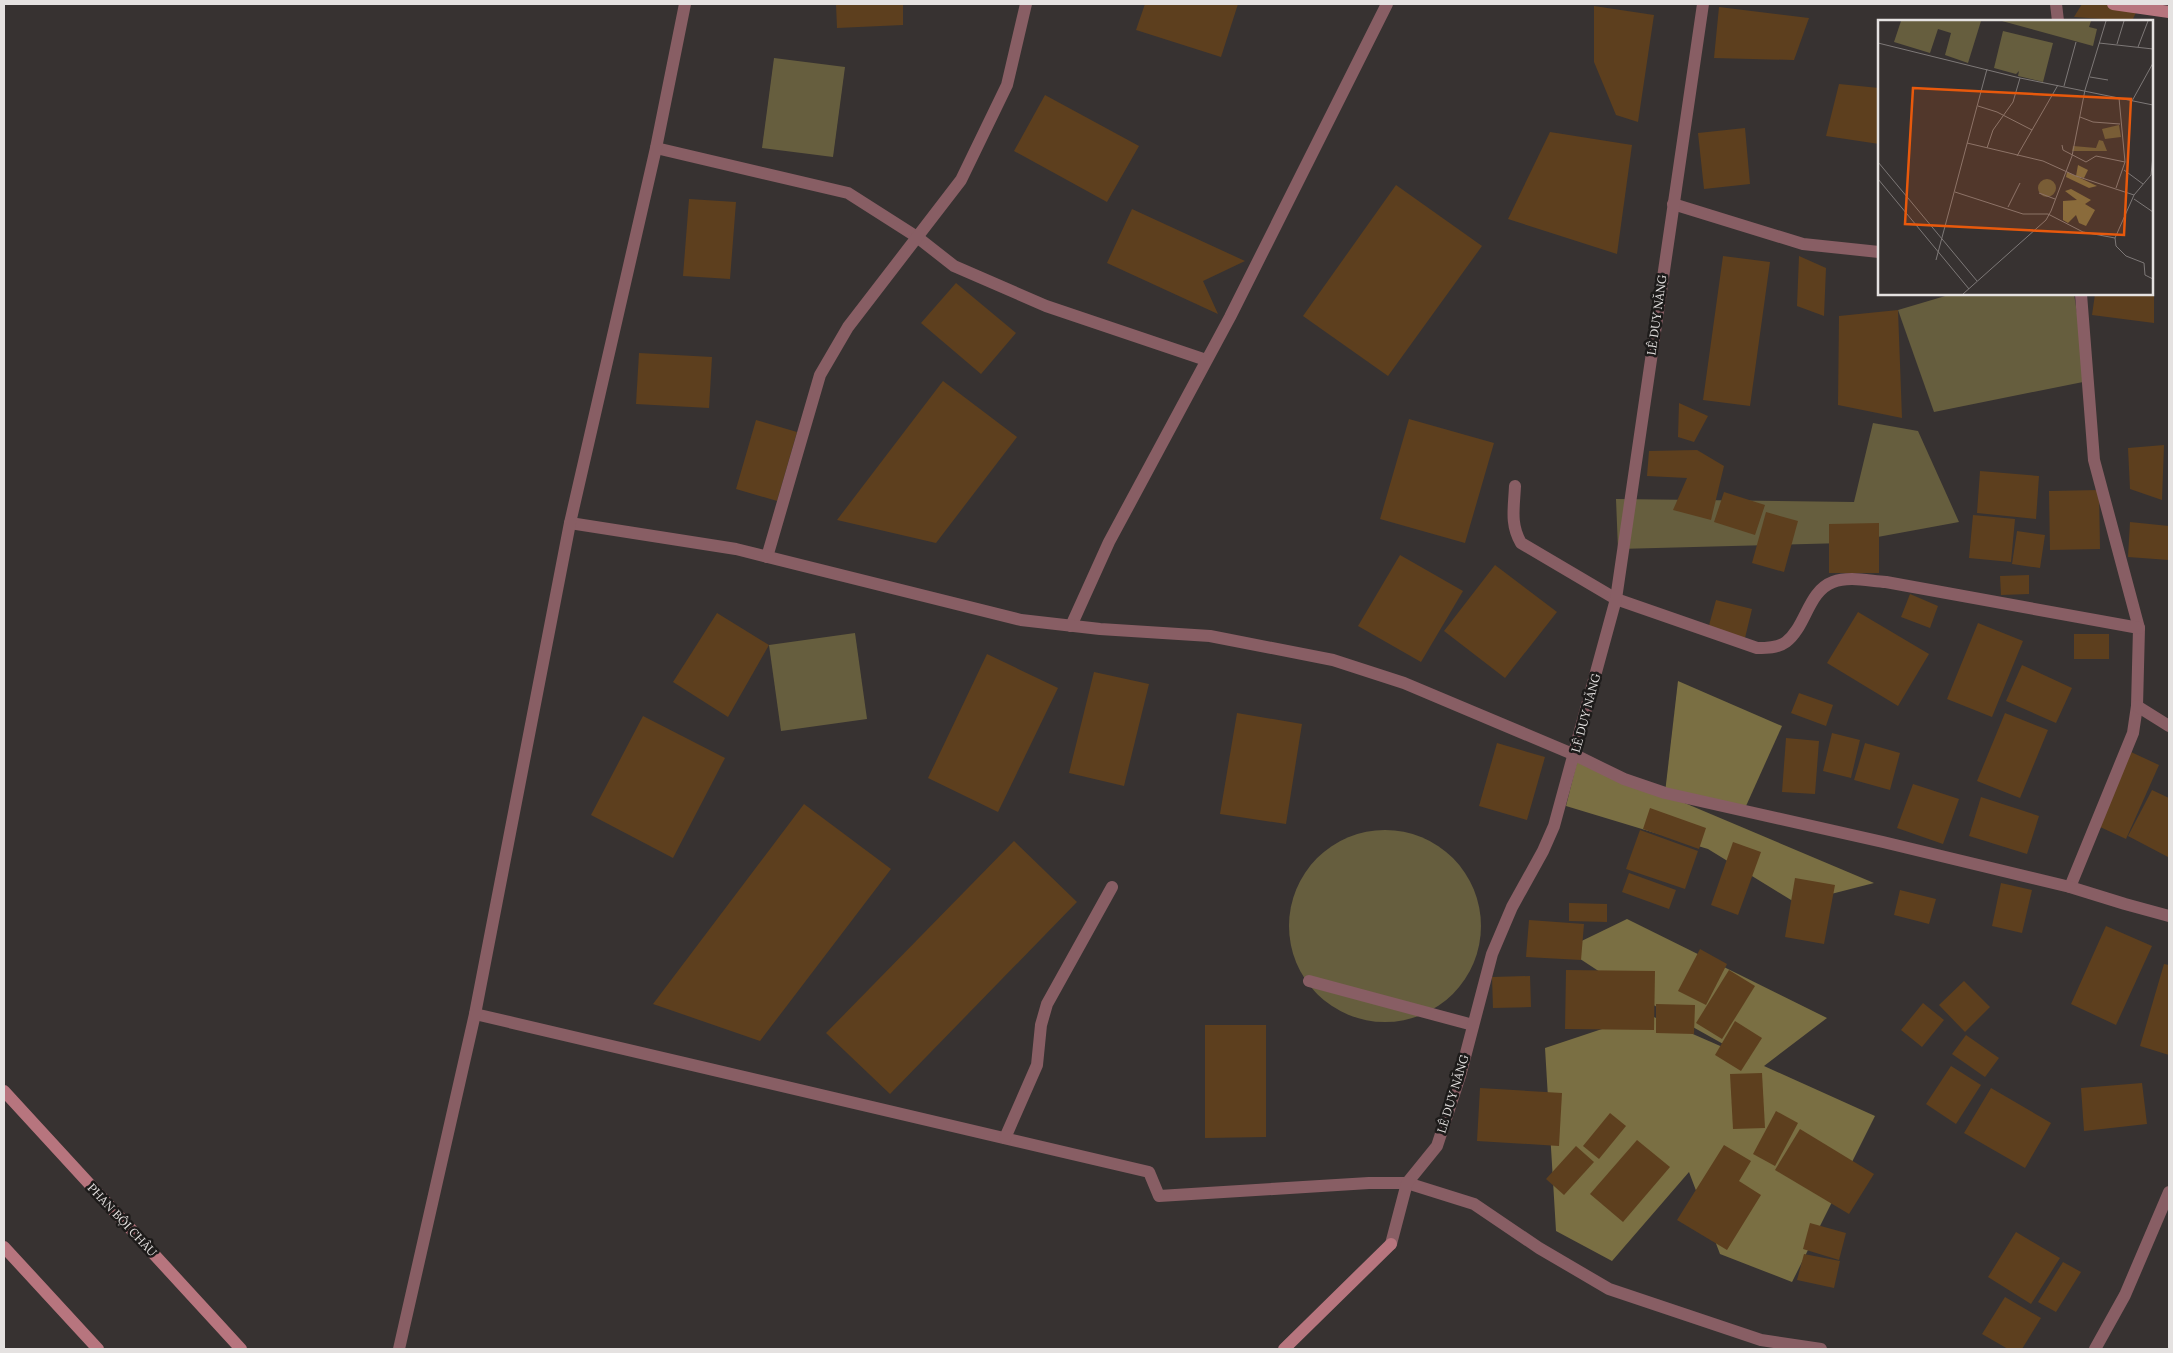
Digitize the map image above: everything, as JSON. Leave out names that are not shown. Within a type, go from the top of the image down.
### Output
[{"type":"street","points":[[399,1349],[475,1014],[570,523],[656,148],[684,4]]},
{"type":"street","points":[[767,557],[820,374],[848,327],[961,180],[1007,85],[1026,4]]},
{"type":"street","points":[[1071,626],[1109,542],[1206,360],[1387,4]]},
{"type":"street","name":"LÊ DUY NĂNG","points":[[1284,1349],[1391,1244],[1406,1183],[1437,1146],[1460,1076],[1492,954],[1512,907],[1554,826],[1575,755],[1616,599],[1703,4]]},
{"type":"street","points":[[2056,4],[2058,20]]},
{"type":"street","points":[[2113,4],[2169,12]]},
{"type":"street","points":[[656,148],[848,193],[917,237],[954,266],[1046,306],[1206,360]]},
{"type":"street","points":[[1674,204],[1803,244],[1878,252]]},
{"type":"street","points":[[2070,886],[2124,755],[2132,733],[2138,706],[2139,628],[2094,460],[2081,295]]},
{"type":"street","points":[[1515,486],[1513,524],[1514,532],[1521,543],[1616,599],[1757,648],[1772,648],[1785,643],[1821,589],[1832,582],[1852,579],[1905,586],[2139,628]]},
{"type":"street","points":[[570,523],[736,550],[1021,620],[1071,626],[1210,636],[1333,660],[1404,683],[1575,755],[1624,779],[1665,794],[2070,886],[2169,916]]},
{"type":"street","points":[[2138,706],[2169,726]]},
{"type":"street","points":[[1004,1138],[1036,1065],[1041,1024],[1047,1004],[1112,887]]},
{"type":"street","points":[[1309,981],[1473,1025]]},
{"type":"street","points":[[475,1014],[1149,1172],[1160,1196],[1369,1183],[1406,1183],[1474,1204],[1539,1248],[1609,1289],[1761,1340],[1821,1349]]},
{"type":"street","name":"PHAN BỘI CHÂU","points":[[4,1091],[241,1349]]},
{"type":"street","points":[[2095,1349],[2125,1296],[2169,1192]]},
{"type":"street","points":[[4,1247],[98,1349]]},
{"type":"shaded area","points":[[774,58],[845,67],[833,157],[762,148]]},
{"type":"shaded area","points":[[1949,295],[2074,295],[2088,381],[1934,412],[1898,310]]},
{"type":"shaded area","points":[[1873,423],[1918,431],[1959,522],[1845,543],[1618,549],[1616,499],[1854,502]]},
{"type":"shaded area","points":[[855,633],[867,719],[781,731],[769,645]]},
{"type":"shaded area","points":[[1678,681],[1782,726],[1746,806],[1665,793]]},
{"type":"shaded area","points":[[1578,758],[1874,883],[1796,903],[1708,849],[1566,806]]},
{"type":"shaded area","points":[[1385,830],[1404,832],[1422,837],[1438,846],[1453,858],[1465,873],[1474,889],[1479,907],[1481,926],[1479,945],[1474,963],[1465,979],[1453,994],[1438,1006],[1422,1015],[1404,1020],[1385,1022],[1366,1020],[1348,1015],[1332,1006],[1317,994],[1305,979],[1296,963],[1291,945],[1289,926],[1291,907],[1296,889],[1305,873],[1317,858],[1332,846],[1348,837],[1366,832]]},
{"type":"shaded area","points":[[1627,919],[1827,1018],[1764,1066],[1875,1116],[1792,1282],[1720,1254],[1689,1172],[1612,1261],[1556,1231],[1545,1048],[1647,1014],[1750,1059],[1632,993],[1565,949]]},
{"type":"building","points":[[836,4],[903,4],[903,25],[837,28]]},
{"type":"building","points":[[1145,4],[1238,4],[1221,57],[1136,30]]},
{"type":"building","points":[[2082,4],[2140,4],[2132,20],[2074,17]]},
{"type":"building","points":[[1594,6],[1654,15],[1638,122],[1616,115],[1594,62]]},
{"type":"building","points":[[1719,7],[1809,18],[1794,60],[1714,58]]},
{"type":"building","points":[[1839,84],[1878,88],[1878,144],[1826,136]]},
{"type":"building","points":[[1045,95],[1139,146],[1107,202],[1014,151]]},
{"type":"building","points":[[1745,128],[1750,184],[1704,189],[1698,133]]},
{"type":"building","points":[[1550,132],[1632,145],[1617,254],[1508,219]]},
{"type":"building","points":[[1396,185],[1482,246],[1388,376],[1303,316]]},
{"type":"building","points":[[689,199],[736,202],[730,279],[683,276]]},
{"type":"building","points":[[1132,209],[1245,261],[1203,281],[1218,314],[1107,263]]},
{"type":"building","points":[[1723,256],[1770,262],[1750,406],[1703,400]]},
{"type":"building","points":[[1799,256],[1826,268],[1824,316],[1797,306]]},
{"type":"building","points":[[2154,278],[2154,323],[2092,315],[2095,295],[2153,295]]},
{"type":"building","points":[[956,283],[1016,333],[981,374],[921,323]]},
{"type":"building","points":[[1898,310],[1902,418],[1838,405],[1839,316]]},
{"type":"building","points":[[639,353],[712,357],[709,408],[636,404]]},
{"type":"building","points":[[943,381],[1017,437],[936,543],[837,520]]},
{"type":"building","points":[[1679,403],[1708,416],[1694,442],[1678,437]]},
{"type":"building","points":[[1409,419],[1494,443],[1465,543],[1380,519]]},
{"type":"building","points":[[756,420],[797,432],[777,501],[736,489]]},
{"type":"building","points":[[2164,445],[2162,500],[2130,489],[2128,448]]},
{"type":"building","points":[[1697,450],[1724,466],[1711,520],[1673,510],[1687,478],[1647,476],[1649,451]]},
{"type":"building","points":[[1980,471],[2039,476],[2036,519],[1977,513]]},
{"type":"building","points":[[2099,490],[2100,549],[2050,550],[2049,491]]},
{"type":"building","points":[[1724,492],[1765,505],[1755,535],[1714,522]]},
{"type":"building","points":[[1766,512],[1798,521],[1784,572],[1752,563]]},
{"type":"building","points":[[1973,515],[2015,519],[2011,562],[1969,558]]},
{"type":"building","points":[[2130,522],[2169,526],[2169,560],[2128,557]]},
{"type":"building","points":[[1879,523],[1879,573],[1829,573],[1829,524]]},
{"type":"building","points":[[2017,531],[2045,535],[2040,568],[2012,564]]},
{"type":"building","points":[[1400,555],[1463,591],[1421,662],[1358,626]]},
{"type":"building","points":[[1495,565],[1557,612],[1505,678],[1444,631]]},
{"type":"building","points":[[2029,575],[2029,594],[2001,595],[2000,576]]},
{"type":"building","points":[[1910,594],[1938,606],[1930,628],[1901,617]]},
{"type":"building","points":[[1716,600],[1752,609],[1745,638],[1708,629]]},
{"type":"building","points":[[1858,612],[1929,654],[1898,706],[1827,663]]},
{"type":"building","points":[[717,613],[769,645],[728,717],[673,682]]},
{"type":"building","points":[[1978,623],[2023,641],[1992,717],[1947,699]]},
{"type":"building","points":[[2074,634],[2109,634],[2109,659],[2074,659]]},
{"type":"building","points":[[987,654],[1058,688],[998,812],[928,778]]},
{"type":"building","points":[[2022,665],[2072,688],[2056,723],[2006,701]]},
{"type":"building","points":[[1094,672],[1149,684],[1124,786],[1069,773]]},
{"type":"building","points":[[1799,693],[1833,705],[1826,726],[1791,713]]},
{"type":"building","points":[[1237,713],[1302,724],[1286,824],[1220,814]]},
{"type":"building","points":[[2005,713],[2048,730],[2020,798],[1977,781]]},
{"type":"building","points":[[643,716],[725,758],[673,858],[591,815]]},
{"type":"building","points":[[1832,733],[1860,740],[1851,778],[1823,771]]},
{"type":"building","points":[[1786,738],[1819,741],[1815,794],[1782,792]]},
{"type":"building","points":[[1497,743],[1545,757],[1527,820],[1479,806]]},
{"type":"building","points":[[1865,743],[1900,753],[1890,790],[1854,780]]},
{"type":"building","points":[[2131,752],[2159,765],[2126,839],[2098,826]]},
{"type":"building","points":[[1913,784],[1959,799],[1943,844],[1897,828]]},
{"type":"building","points":[[2152,790],[2169,798],[2168,857],[2128,836]]},
{"type":"building","points":[[1981,797],[2039,816],[2027,854],[1969,836]]},
{"type":"building","points":[[804,804],[891,869],[760,1041],[653,1004]]},
{"type":"building","points":[[1650,808],[1706,828],[1699,849],[1643,829]]},
{"type":"building","points":[[1640,830],[1698,851],[1685,889],[1626,869]]},
{"type":"building","points":[[1014,841],[1077,902],[890,1094],[826,1033]]},
{"type":"building","points":[[1733,842],[1761,852],[1738,915],[1711,905]]},
{"type":"building","points":[[1629,873],[1676,890],[1669,909],[1622,892]]},
{"type":"building","points":[[1795,878],[1835,885],[1824,944],[1785,937]]},
{"type":"building","points":[[2001,883],[2032,890],[2022,933],[1992,926]]},
{"type":"building","points":[[1900,890],[1936,899],[1929,924],[1894,915]]},
{"type":"building","points":[[1569,903],[1607,904],[1607,922],[1569,921]]},
{"type":"building","points":[[1529,920],[1584,924],[1581,960],[1526,957]]},
{"type":"building","points":[[2106,926],[2152,946],[2116,1025],[2071,1004]]},
{"type":"building","points":[[1700,949],[1727,964],[1706,1005],[1678,991]]},
{"type":"building","points":[[2164,964],[2169,965],[2169,1055],[2140,1046]]},
{"type":"building","points":[[1566,970],[1655,971],[1654,1030],[1565,1029]]},
{"type":"building","points":[[1729,970],[1755,986],[1722,1039],[1696,1023]]},
{"type":"building","points":[[1530,976],[1531,1007],[1493,1008],[1492,977]]},
{"type":"building","points":[[1964,981],[1990,1007],[1965,1032],[1939,1005]]},
{"type":"building","points":[[1923,1003],[1944,1020],[1922,1047],[1901,1030]]},
{"type":"building","points":[[1656,1004],[1695,1005],[1694,1034],[1656,1033]]},
{"type":"building","points":[[1735,1021],[1762,1038],[1741,1071],[1715,1055]]},
{"type":"building","points":[[1205,1025],[1266,1025],[1266,1137],[1205,1138]]},
{"type":"building","points":[[1966,1035],[1999,1058],[1985,1077],[1952,1054]]},
{"type":"building","points":[[1951,1066],[1981,1085],[1956,1124],[1926,1104]]},
{"type":"building","points":[[1762,1073],[1765,1128],[1733,1129],[1730,1074]]},
{"type":"building","points":[[2142,1083],[2147,1124],[2084,1131],[2081,1088]]},
{"type":"building","points":[[1480,1088],[1562,1093],[1559,1146],[1477,1141]]},
{"type":"building","points":[[1991,1088],[2051,1123],[2025,1168],[1964,1133]]},
{"type":"building","points":[[1776,1111],[1798,1123],[1775,1166],[1753,1154]]},
{"type":"building","points":[[1610,1113],[1626,1126],[1599,1159],[1583,1146]]},
{"type":"building","points":[[1800,1129],[1874,1174],[1849,1214],[1775,1170]]},
{"type":"building","points":[[1637,1140],[1670,1167],[1623,1222],[1590,1194]]},
{"type":"building","points":[[1724,1145],[1751,1161],[1739,1181],[1761,1195],[1727,1250],[1677,1220]]},
{"type":"building","points":[[1576,1146],[1594,1162],[1564,1195],[1546,1179]]},
{"type":"building","points":[[1810,1223],[1846,1233],[1839,1260],[1803,1249]]},
{"type":"building","points":[[2016,1232],[2060,1258],[2031,1304],[1988,1277]]},
{"type":"building","points":[[1804,1254],[1840,1261],[1834,1288],[1797,1280]]},
{"type":"building","points":[[2063,1262],[2081,1272],[2056,1312],[2038,1302]]},
{"type":"building","points":[[2005,1297],[2041,1318],[2022,1349],[2008,1349],[1982,1334]]}]
